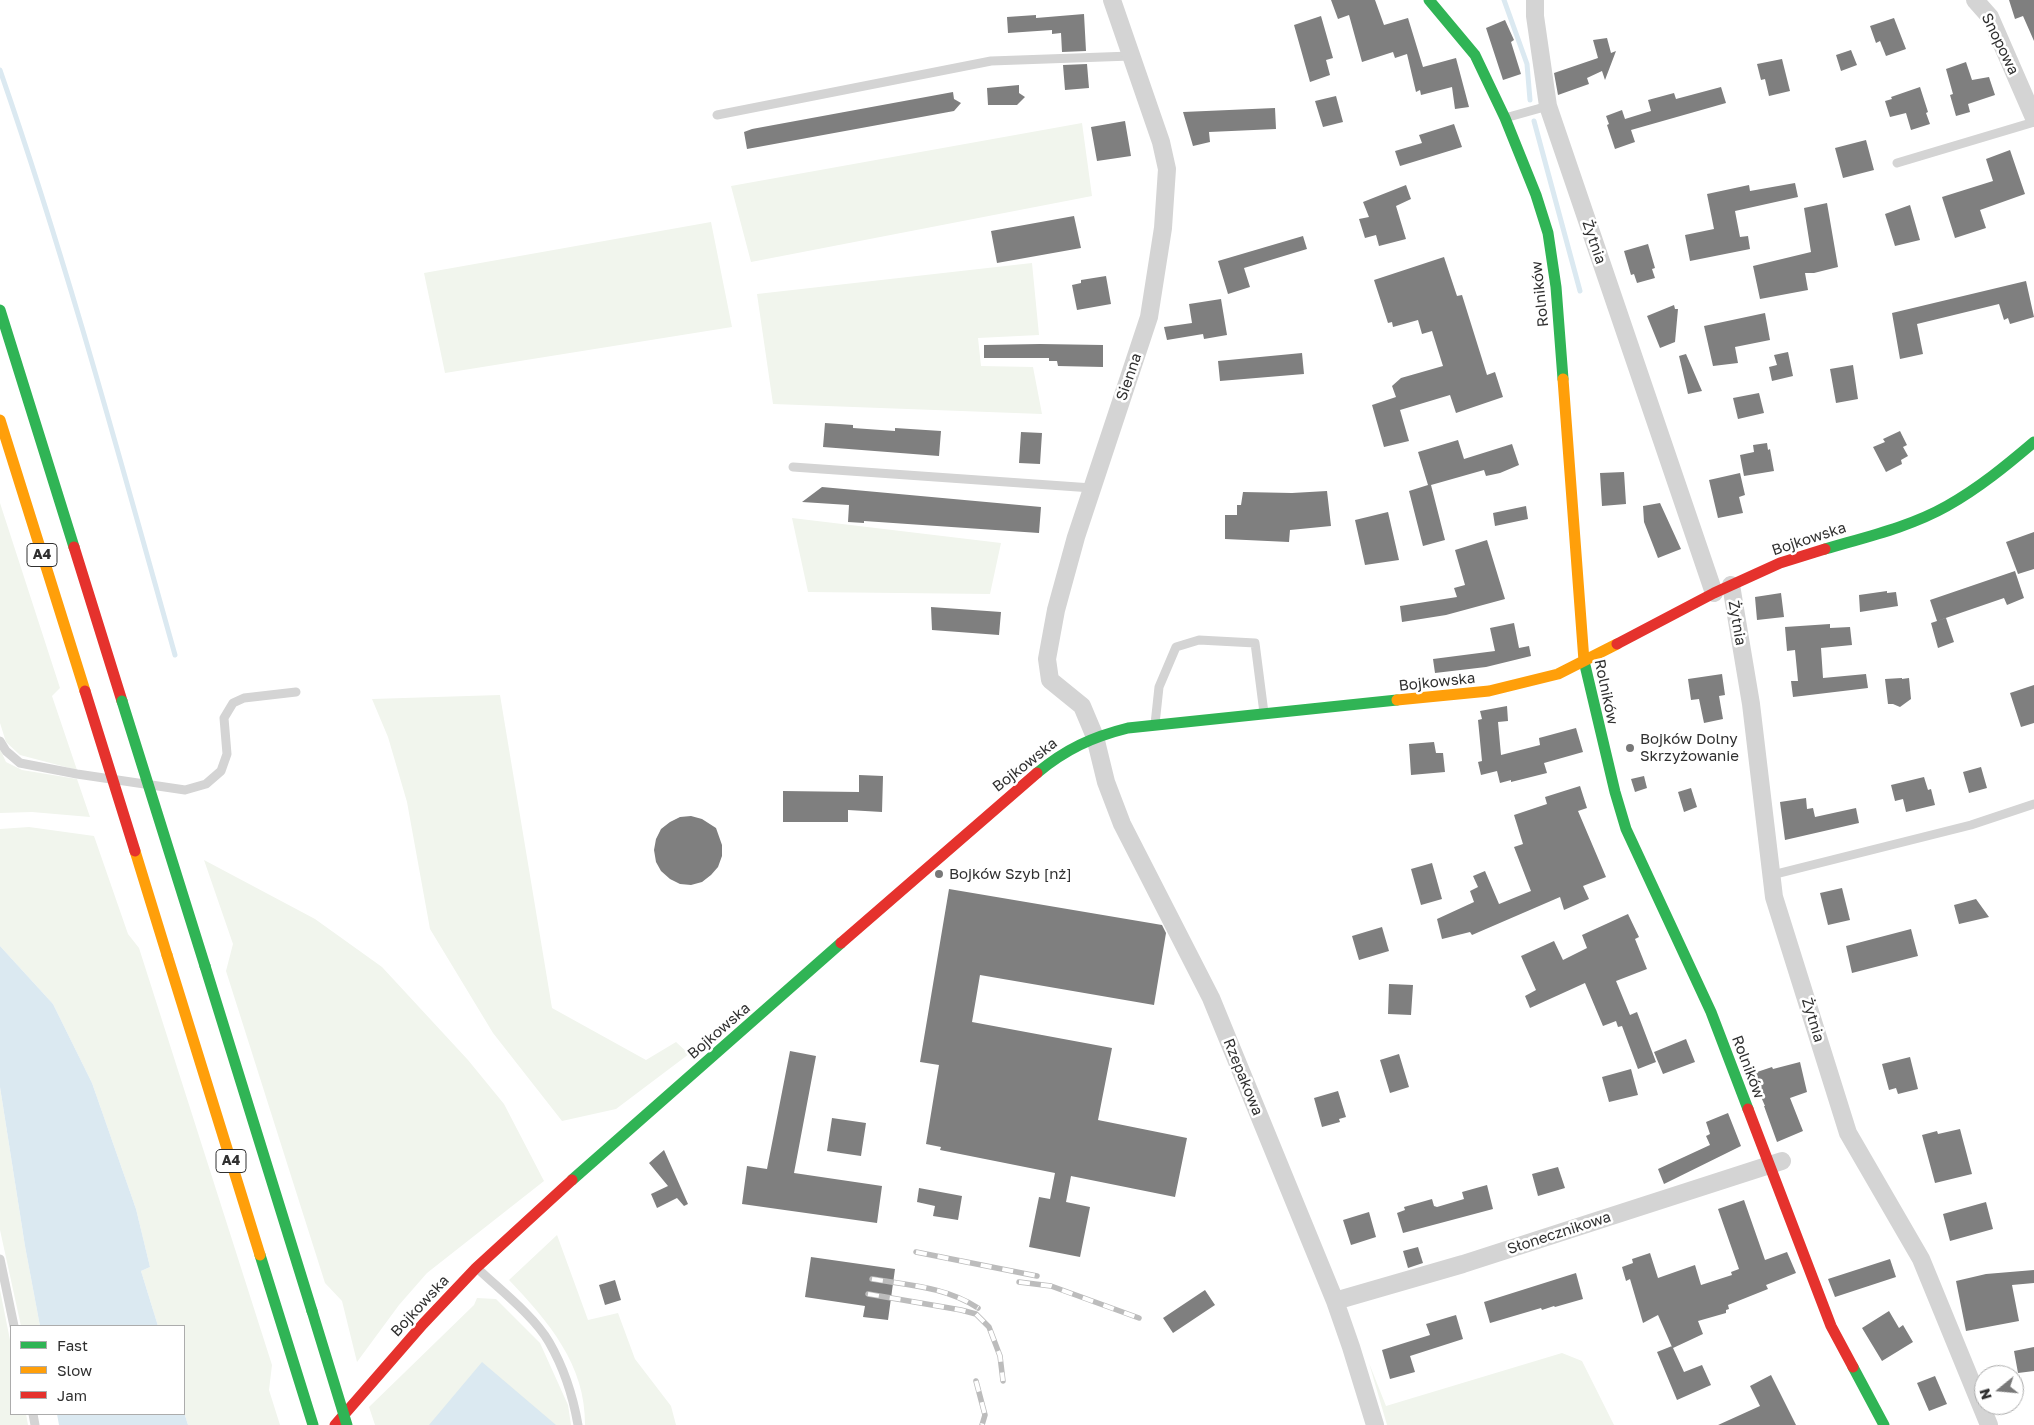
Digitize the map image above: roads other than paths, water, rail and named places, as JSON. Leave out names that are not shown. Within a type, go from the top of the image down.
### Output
[{"type":"main road","name":"Rolników","points":[[1429,0],[1475,55],[1505,118],[1536,195],[1548,233],[1554,269],[1584,662],[1608,765],[1626,829],[1711,1012],[1776,1163],[1831,1326],[1884,1425]]},
{"type":"main road","name":"A4","points":[[0,310],[347,1425]]},
{"type":"main road","name":"A4","points":[[0,420],[313,1425]]},
{"type":"main road","name":"Bojkowska","points":[[335,1425],[423,1324],[476,1268],[563,1188],[1028,778],[1060,754],[1095,737],[1128,728],[1489,692],[1558,674],[1730,585],[1780,563],[1905,524],[1947,506],[1995,476],[2034,442]]},
{"type":"street","name":"Sienna","points":[[1095,737],[1082,706],[1050,680],[1047,659],[1056,610],[1092,488],[1150,317],[1163,228],[1167,169],[1161,142],[1112,0]]},
{"type":"street","name":"Żytnia","points":[[1535,0],[1535,16],[1548,106],[1714,593]]},
{"type":"street","name":"Snopowa","points":[[1975,0],[1990,17],[2034,120]]},
{"type":"street","name":"Żytnia","points":[[1730,585],[1751,704],[1774,896],[1848,1132],[1921,1259],[1989,1425]]},
{"type":"street","name":"Rzepakowa","points":[[1095,737],[1106,782],[1122,824],[1211,998],[1335,1301],[1375,1425]]},
{"type":"street","name":"Słonecznikowa","points":[[1335,1301],[1463,1264],[1776,1163]]},
{"type":"lane","points":[[717,115],[991,61],[1132,56]]},
{"type":"lane","points":[[1505,118],[1548,106]]},
{"type":"lane","points":[[1897,163],[2034,120]]},
{"type":"lane","points":[[792,467],[1092,488]]},
{"type":"lane","points":[[1155,724],[1159,687],[1176,647],[1199,640],[1255,643],[1264,714]]},
{"type":"lane","points":[[0,741],[6,751],[20,762],[60,772],[184,790],[206,784],[221,771],[227,754],[224,718],[233,703],[244,698],[296,692]]},
{"type":"lane","points":[[1772,875],[1972,824],[2034,804]]},
{"type":"lane","points":[[0,1259],[14,1325]]},
{"type":"lane","points":[[476,1268],[527,1316],[548,1341],[565,1374],[575,1406],[578,1425]]},
{"type":"waterway","points":[[1504,0],[1527,64],[1530,100]]},
{"type":"waterway","points":[[0,70],[70,288],[175,655]]},
{"type":"waterway","points":[[1534,121],[1580,291]]},
{"type":"railway","points":[[916,1252],[1037,1276]]},
{"type":"railway","points":[[872,1279],[940,1291],[953,1295],[978,1308]]},
{"type":"railway","points":[[1019,1282],[1051,1286],[1139,1318]]},
{"type":"railway","points":[[868,1294],[976,1314],[989,1327],[1000,1356],[1003,1381]]},
{"type":"railway","points":[[976,1381],[985,1415],[982,1425]]},
{"type":"place","name":"Bojków Dolny Skrzyżowanie","points":[[1630,748]]},
{"type":"place","name":"Bojków Szyb [nż]","points":[[939,874]]}]
